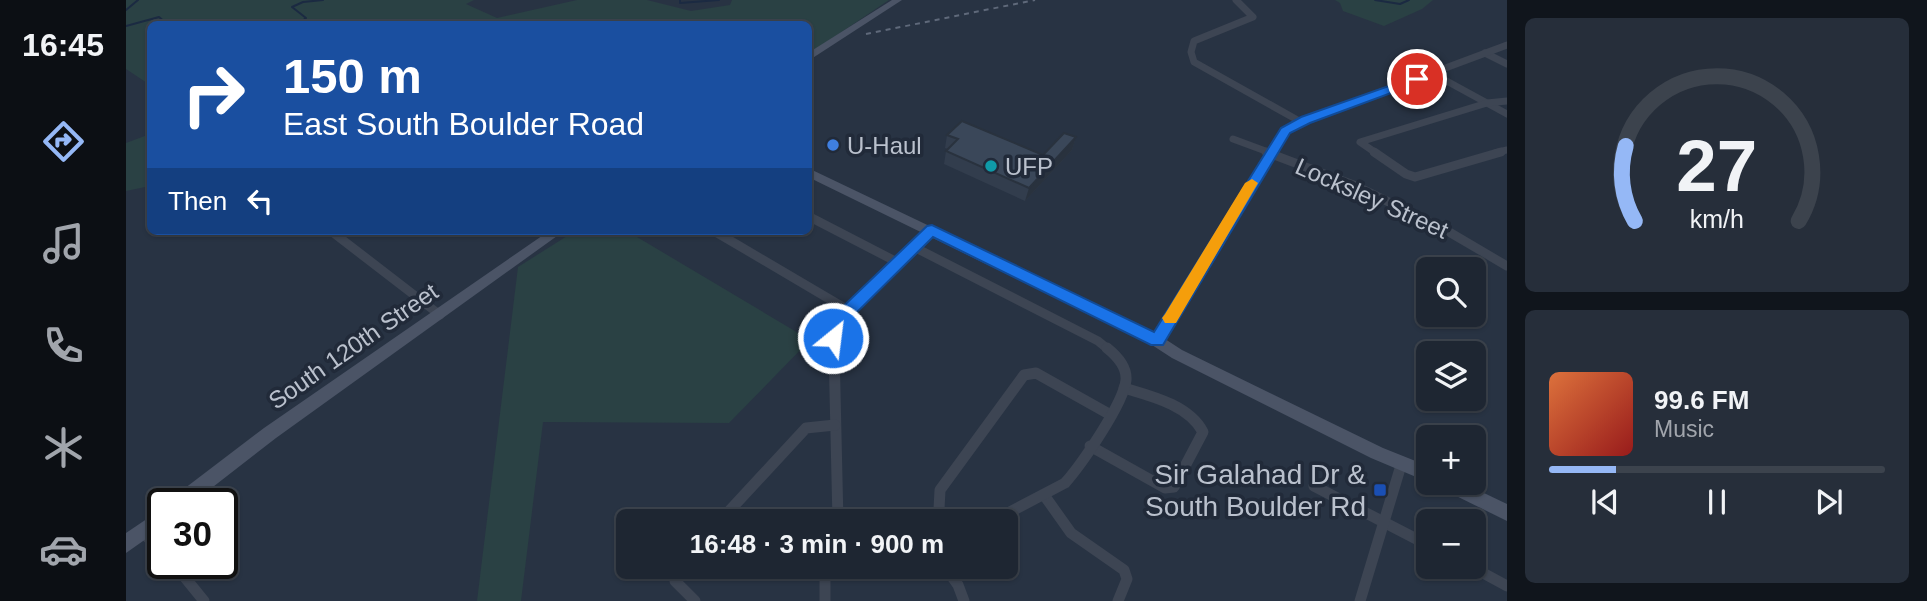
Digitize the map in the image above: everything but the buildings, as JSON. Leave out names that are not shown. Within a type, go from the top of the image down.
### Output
[{"type":"main road","points":[[812,55],[898,0]]},
{"type":"main road","points":[[812,169],[1157,341],[1177,354],[1377,453],[1416,468]]},
{"type":"main road","name":"South 120th Street","points":[[199,488],[270,433],[552,235]]},
{"type":"main road","points":[[1470,495],[1507,513]]},
{"type":"main road","points":[[126,544],[147,528]]},
{"type":"street","points":[[1236,0],[1253,14],[1253,17],[1194,41],[1191,52],[1194,62],[1301,122]]},
{"type":"street","points":[[1157,341],[1285,131],[1301,122],[1507,45]]},
{"type":"street","points":[[1485,54],[1507,64]]},
{"type":"street","points":[[1432,73],[1507,114]]},
{"type":"street","points":[[1507,101],[1487,103],[1360,142],[1406,174],[1415,177],[1507,150]]},
{"type":"street","name":"Locksley Street","points":[[1233,139],[1356,186],[1415,214],[1507,266]]},
{"type":"street","points":[[812,218],[897,262]]},
{"type":"street","points":[[838,509],[833,338],[839,320],[912,246],[932,230]]},
{"type":"street","points":[[336,235],[440,315]]},
{"type":"street","points":[[721,235],[848,310]]},
{"type":"street","points":[[912,246],[1108,347],[1124,369],[1125,388],[1065,484],[1017,509]]},
{"type":"street","points":[[939,509],[937,499],[940,490],[1024,375],[1036,373],[1110,414]]},
{"type":"street","points":[[1090,446],[1165,488],[1174,487],[1203,432],[1202,427],[1198,421],[1169,405],[1125,388]]},
{"type":"street","points":[[731,509],[806,428],[835,425]]},
{"type":"street","points":[[1360,601],[1402,462]]},
{"type":"street","points":[[1314,486],[1416,539]]},
{"type":"street","points":[[1044,495],[1071,533],[1124,570],[1127,579],[1118,601]]},
{"type":"street","points":[[142,532],[147,537]]},
{"type":"street","points":[[1486,575],[1507,586]]},
{"type":"street","points":[[188,579],[204,601]]},
{"type":"street","points":[[675,579],[695,601]]},
{"type":"street","points":[[825,579],[825,601]]},
{"type":"street","points":[[954,579],[964,601]]},
{"type":"green space","points":[[126,0],[474,0],[466,4],[497,18],[577,0],[647,0],[691,11],[730,5],[732,0],[889,0],[812,52],[812,21],[147,21],[147,83],[126,69]]},
{"type":"green space","points":[[1335,0],[1433,0],[1422,9],[1384,26],[1343,11],[1340,3]]},
{"type":"green space","points":[[147,135],[147,187],[126,191],[126,143]]},
{"type":"green space","points":[[569,235],[634,235],[810,340],[729,423],[543,422],[521,601],[477,601],[518,267]]},
{"type":"waterway","points":[[126,10],[138,0]]},
{"type":"waterway","points":[[302,21],[306,18],[292,7],[303,2],[323,0]]},
{"type":"waterway","points":[[680,0],[680,3],[719,0]]},
{"type":"waterway","points":[[1375,0],[1400,4],[1409,0]]},
{"type":"waterway","points":[[126,26],[159,17],[164,21]]},
{"type":"railway","points":[[866,34],[1035,0]]},
{"type":"slow traffic","points":[[1170,318],[1252,183]]},
{"type":"place","name":"U-Haul","points":[[833,145]]},
{"type":"place","name":"UFP","points":[[991,166]]},
{"type":"place","name":"Sir Galahad Dr & South Boulder Rd","points":[[1380,490]]},
{"type":"route","points":[[833,338],[839,320],[912,246],[932,230],[1157,341],[1282,134],[1305,120],[1417,79]]}]
